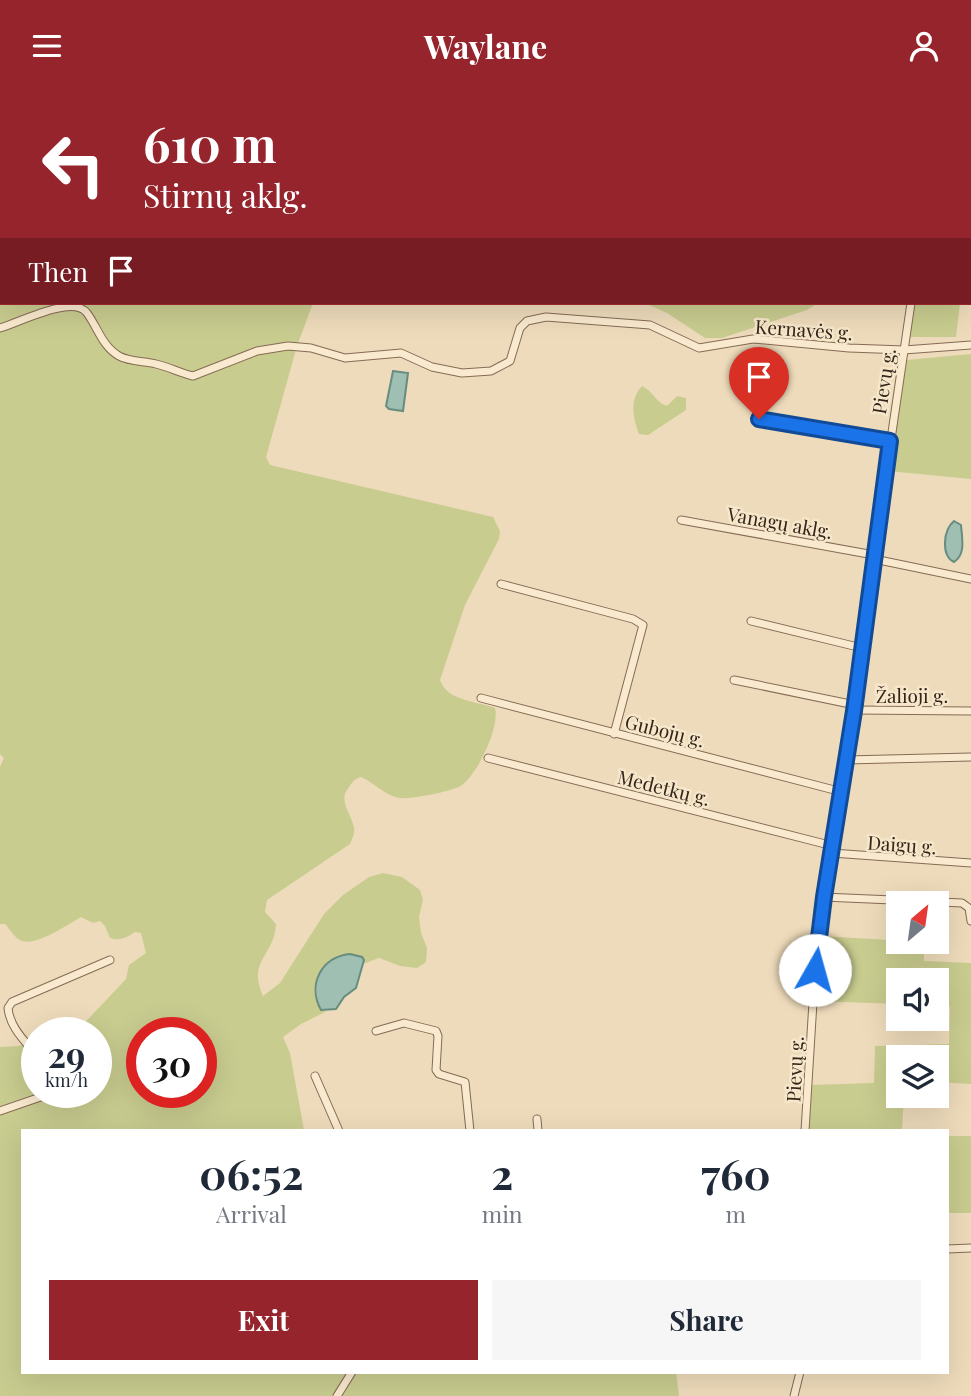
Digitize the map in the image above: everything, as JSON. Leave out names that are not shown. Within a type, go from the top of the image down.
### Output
[{"type":"street","name":"Pievų g.","points":[[806,1129],[815,970],[824,897],[855,708],[911,305]]},
{"type":"street","name":"Kernavės g.","points":[[0,328],[54,308],[75,306],[87,313],[97,333],[121,358],[158,364],[192,376],[257,351],[288,346],[311,348],[345,358],[401,353],[445,370],[481,373],[510,361],[520,328],[527,321],[546,317],[650,325],[699,348],[766,339],[849,348],[904,350],[971,345]]},
{"type":"street","points":[[759,419],[890,441]]},
{"type":"street","name":"Vanagų aklg.","points":[[681,520],[874,557],[971,579]]},
{"type":"street","points":[[501,584],[633,619],[643,625],[614,734]]},
{"type":"street","points":[[751,621],[862,648]]},
{"type":"street","name":"Žalioji g.","points":[[734,680],[855,708],[971,711]]},
{"type":"street","name":"Gubojų g.","points":[[481,698],[842,792]]},
{"type":"street","points":[[846,760],[971,757]]},
{"type":"street","name":"Medetkų g.","points":[[488,758],[832,850]]},
{"type":"street","name":"Daigų g.","points":[[832,850],[971,863]]},
{"type":"street","points":[[824,897],[962,902],[969,908],[971,921]]},
{"type":"street","points":[[21,1038],[9,1016],[8,1008],[12,1002],[110,960]]},
{"type":"street","points":[[376,1031],[404,1023],[436,1031],[436,1070],[439,1074],[465,1082],[470,1129]]},
{"type":"street","points":[[315,1076],[338,1129]]},
{"type":"street","points":[[0,1111],[21,1104]]},
{"type":"street","points":[[537,1119],[538,1129]]},
{"type":"street","points":[[949,1249],[971,1248]]},
{"type":"street","points":[[337,1396],[351,1374]]},
{"type":"street","points":[[794,1396],[800,1374]]},
{"type":"green space","points":[[0,305],[312,305],[297,346],[266,457],[270,465],[493,517],[500,531],[499,539],[465,605],[440,680],[455,696],[495,708],[491,738],[475,771],[458,787],[431,795],[399,798],[361,777],[354,781],[344,797],[354,828],[350,844],[267,900],[265,912],[276,924],[258,974],[263,996],[280,983],[324,914],[343,895],[369,877],[383,873],[402,877],[420,890],[423,900],[419,917],[427,948],[426,962],[417,968],[400,966],[379,958],[363,964],[364,960],[350,954],[329,960],[316,993],[321,1010],[327,1011],[283,1037],[290,1053],[304,1129],[21,1129],[21,1374],[676,1374],[679,1396],[0,1396],[0,1047],[21,1045],[21,1108],[112,1108],[112,1017],[90,1017],[126,979],[129,965],[146,953],[141,933],[135,932],[120,939],[110,938],[100,921],[93,923],[81,917],[50,935],[26,942],[18,939],[5,924],[0,924],[0,767],[4,758],[0,754]]},
{"type":"green space","points":[[649,305],[815,305],[722,338],[705,338],[667,313]]},
{"type":"green space","points":[[914,305],[960,305],[956,337],[909,337]]},
{"type":"green space","points":[[971,354],[971,479],[888,471],[907,360]]},
{"type":"green space","points":[[642,386],[667,406],[677,396],[686,398],[686,410],[648,435],[639,434],[633,409],[635,397]]},
{"type":"green space","points":[[821,936],[886,940],[886,954],[924,954],[924,961],[971,963],[971,1084],[949,1083],[949,1045],[912,1045],[949,1044],[949,968],[886,968],[886,1004],[816,1001]]},
{"type":"green space","points":[[875,1046],[886,1046],[886,1108],[903,1108],[902,1129],[807,1129],[811,1085],[874,1083]]},
{"type":"green space","points":[[949,1136],[971,1136],[971,1213],[949,1213]]},
{"type":"shaded area","points":[[393,371],[408,373],[403,411],[386,406]]},
{"type":"shaded area","points":[[954,521],[961,525],[962,550],[954,562],[947,554],[945,543],[950,525]]},
{"type":"shaded area","points":[[350,954],[364,960],[356,988],[344,997],[336,1009],[321,1010],[316,991],[319,974],[331,961]]},
{"type":"route","points":[[759,419],[890,441],[854,711],[815,970]]}]
